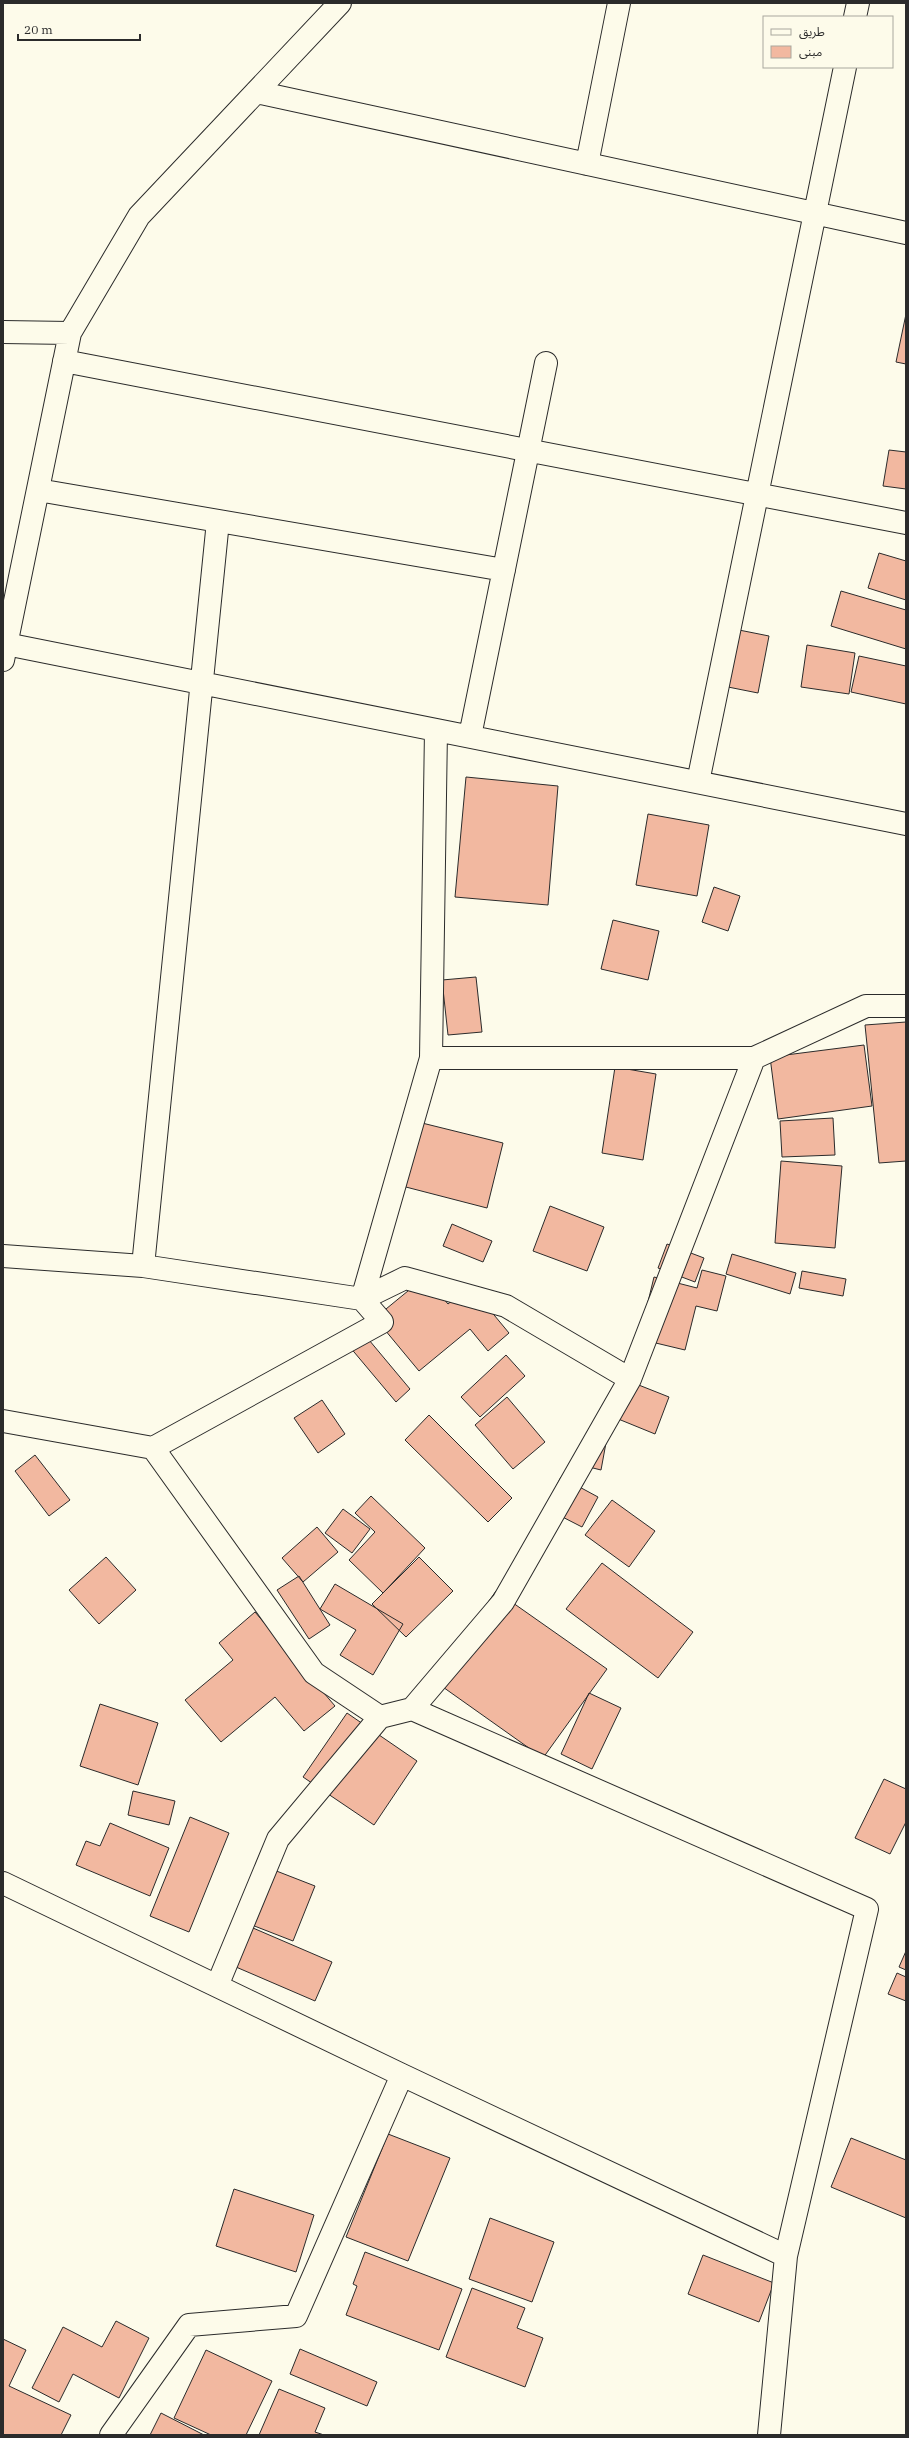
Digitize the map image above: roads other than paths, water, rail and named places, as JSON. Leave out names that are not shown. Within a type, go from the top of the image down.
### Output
[{"type":"street","points":[[340,3],[139,216],[70,333],[5,652],[200,683],[906,824]]},
{"type":"street","points":[[587,164],[619,3]]},
{"type":"street","points":[[855,16],[858,3]]},
{"type":"street","points":[[698,782],[845,68]]},
{"type":"street","points":[[256,92],[906,233]]},
{"type":"street","points":[[3,332],[70,333]]},
{"type":"street","points":[[64,361],[906,523]]},
{"type":"street","points":[[470,736],[546,363]]},
{"type":"street","points":[[38,490],[504,570]]},
{"type":"street","points":[[143,1266],[200,683],[218,521]]},
{"type":"street","points":[[362,1299],[431,1058],[436,730]]},
{"type":"street","points":[[431,1058],[754,1058],[866,1006],[906,1006]]},
{"type":"street","points":[[217,1986],[278,1838],[380,1717],[412,1709],[503,1602],[630,1379],[754,1058]]},
{"type":"street","points":[[3,1256],[143,1266],[362,1299],[405,1278],[506,1306],[630,1379]]},
{"type":"street","points":[[3,1421],[153,1448],[382,1322],[362,1299]]},
{"type":"street","points":[[153,1448],[314,1673],[380,1717]]},
{"type":"street","points":[[412,1709],[867,1909],[786,2256],[769,2435]]},
{"type":"street","points":[[3,1883],[402,2075],[786,2256]]},
{"type":"street","points":[[111,2435],[189,2325],[296,2316],[402,2075]]}]
